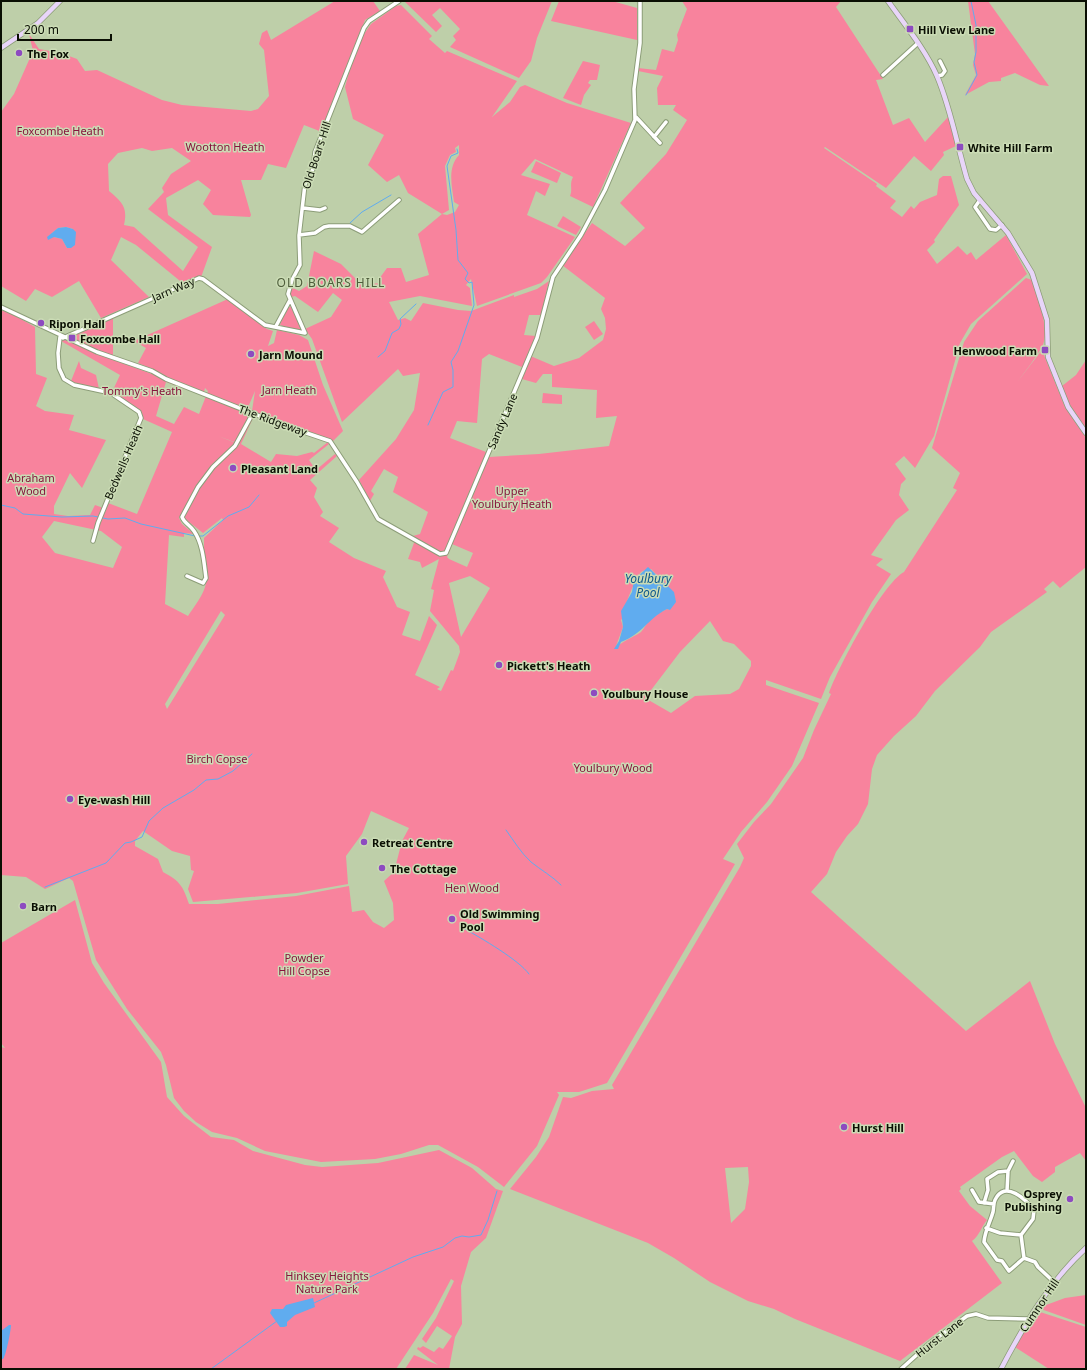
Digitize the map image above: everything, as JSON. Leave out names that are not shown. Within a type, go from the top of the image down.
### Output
[{"type":"main road","points":[[1,48],[38,23],[60,1]]},
{"type":"main road","points":[[888,1],[918,43],[937,76],[946,100],[967,179],[974,193],[1002,225],[1032,273],[1047,320],[1048,357],[1068,407],[1086,433]]},
{"type":"main road","name":"Cumnor Hill","points":[[1001,1369],[1028,1319],[1054,1282],[1086,1248]]},
{"type":"street","name":"Old Boars Hill","points":[[276,326],[290,300],[288,294],[291,283],[300,265],[299,235],[305,184],[313,169],[315,152],[360,35],[369,21],[399,1]]},
{"type":"street","points":[[640,1],[640,43],[634,89],[636,117],[660,143]]},
{"type":"street","points":[[883,75],[918,43]]},
{"type":"street","points":[[937,76],[942,75],[945,71],[940,61]]},
{"type":"street","name":"Sandy Lane","points":[[443,555],[446,554],[538,338],[551,283],[581,235],[605,190],[636,117]]},
{"type":"street","points":[[654,136],[666,122]]},
{"type":"street","points":[[299,235],[315,233],[324,227],[330,226],[350,226],[360,232],[399,200]]},
{"type":"street","points":[[980,200],[975,207],[990,229],[996,230],[1002,225]]},
{"type":"street","points":[[303,208],[320,210],[325,208]]},
{"type":"street","name":"Jarn Way","points":[[62,337],[199,278],[203,279],[265,325],[276,326]]},
{"type":"street","points":[[276,326],[306,333],[290,300]]},
{"type":"street","name":"The Ridgeway","points":[[1,307],[62,337],[253,413],[330,441],[378,519],[443,555]]},
{"type":"street","name":"Bedwells Heath","points":[[62,337],[58,353],[59,368],[64,379],[74,385],[111,393],[140,412],[142,418],[98,523],[94,541]]},
{"type":"street","points":[[187,576],[203,583],[206,578],[200,544],[194,531],[182,517],[198,487],[213,467],[236,446],[253,413]]},
{"type":"street","points":[[1007,1191],[1008,1171],[1013,1161]]},
{"type":"street","points":[[984,1203],[988,1190],[987,1179],[998,1172],[1008,1171]]},
{"type":"street","points":[[972,1190],[979,1202],[994,1204]]},
{"type":"street","points":[[1007,1191],[1020,1195],[1034,1210],[1033,1219],[1021,1235],[1024,1258],[1008,1271],[1002,1261],[997,1260],[984,1242],[987,1226],[994,1210],[994,1204],[998,1196],[1007,1191]]},
{"type":"street","points":[[987,1226],[1000,1233],[1021,1235]]},
{"type":"street","points":[[1024,1258],[1035,1262],[1038,1267],[1054,1282]]},
{"type":"street","name":"Hurst Lane","points":[[900,1369],[930,1343],[967,1316],[976,1314],[988,1318],[1028,1319]]},
{"type":"green space","points":[[335,1],[373,1],[380,11],[365,20],[322,132],[304,125],[286,168],[268,164],[261,180],[241,180],[251,215],[250,217],[213,215],[203,204],[211,190],[198,180],[166,198],[168,215],[212,247],[200,280],[185,285],[136,245],[121,237],[111,260],[149,297],[101,318],[79,281],[52,297],[35,289],[26,301],[1,286],[1,112],[14,94],[33,51],[29,34],[39,49],[61,53],[77,59],[85,71],[97,70],[162,100],[182,105],[251,111],[258,109],[269,96],[264,50],[259,44],[262,33],[267,30],[271,40]],"holes":[[[142,148],[152,151],[172,148],[191,161],[171,174],[162,188],[164,192],[148,209],[198,247],[183,271],[134,227],[124,225],[125,214],[123,205],[109,191],[108,164],[118,153]],[[66,227],[73,229],[67,248],[62,239],[54,237],[52,233],[58,228]]]},
{"type":"green space","points":[[404,1],[552,1],[537,38],[531,61],[519,78],[450,47],[456,40],[453,36],[460,29],[440,8],[432,15],[442,26],[436,32]]},
{"type":"green space","points":[[559,1],[612,1],[637,8],[637,40],[551,21]]},
{"type":"green space","points":[[682,1],[841,1],[836,7],[883,79],[876,80],[893,125],[909,118],[925,142],[948,117],[956,146],[943,152],[944,155],[931,171],[914,156],[886,188],[825,147],[824,148],[877,184],[876,186],[896,201],[890,208],[902,217],[911,206],[914,209],[920,202],[937,195],[939,179],[943,176],[951,176],[959,205],[934,240],[935,242],[927,250],[937,264],[958,246],[967,255],[971,252],[976,260],[1006,235],[1027,274],[971,324],[960,343],[934,436],[915,468],[904,456],[895,464],[906,479],[901,484],[899,495],[909,510],[896,520],[871,555],[883,559],[876,565],[891,574],[872,602],[830,677],[821,699],[766,680],[766,685],[819,703],[792,766],[767,802],[741,832],[723,859],[735,864],[607,1083],[579,1092],[557,1092],[559,1095],[537,1146],[504,1187],[478,1167],[438,1145],[429,1145],[401,1154],[375,1159],[321,1162],[265,1151],[237,1138],[212,1132],[196,1122],[184,1111],[174,1098],[166,1065],[161,1052],[127,1009],[96,960],[73,881],[69,878],[45,889],[26,877],[1,875],[1,310],[12,314],[35,327],[36,374],[47,378],[36,406],[45,411],[74,415],[69,430],[106,440],[82,488],[70,473],[54,506],[54,514],[68,516],[90,515],[95,505],[106,509],[108,503],[137,514],[172,432],[143,419],[140,410],[112,392],[120,375],[61,341],[63,339],[97,354],[155,375],[157,371],[138,363],[146,348],[134,341],[228,299],[267,329],[273,331],[268,346],[274,343],[277,330],[299,335],[308,340],[323,385],[343,431],[333,441],[252,411],[255,391],[249,405],[254,416],[241,444],[271,462],[276,454],[297,456],[312,452],[314,453],[328,442],[329,444],[309,460],[316,470],[335,454],[337,456],[310,480],[317,488],[314,497],[323,512],[320,516],[339,528],[329,542],[354,558],[386,571],[383,577],[397,607],[410,612],[402,635],[420,641],[429,616],[437,625],[415,675],[440,687],[437,689],[441,691],[451,670],[453,671],[460,652],[459,646],[430,611],[434,590],[431,589],[439,559],[422,568],[420,562],[408,559],[414,543],[413,536],[420,534],[428,512],[393,492],[398,477],[384,469],[371,491],[374,494],[370,501],[359,480],[396,439],[414,410],[420,373],[403,376],[398,369],[342,422],[312,339],[305,329],[331,317],[342,300],[333,293],[318,312],[295,296],[291,297],[291,287],[299,291],[307,286],[314,251],[341,264],[366,289],[371,284],[380,283],[379,279],[387,268],[401,268],[406,282],[429,275],[418,234],[442,214],[408,193],[399,175],[387,182],[368,165],[384,135],[353,119],[345,87],[351,65],[364,34],[371,24],[396,6],[401,5],[432,36],[429,39],[445,53],[447,51],[517,81],[492,117],[510,102],[520,87],[525,85],[567,103],[631,123],[593,207],[570,196],[573,177],[535,159],[521,175],[550,184],[545,196],[536,191],[527,215],[575,237],[547,277],[541,283],[477,306],[471,279],[466,285],[470,288],[472,306],[420,296],[389,302],[398,320],[405,318],[411,321],[423,303],[471,311],[514,295],[514,297],[537,289],[549,281],[541,315],[529,315],[524,335],[536,336],[528,355],[554,366],[579,358],[603,340],[606,329],[605,318],[601,309],[605,298],[562,265],[592,223],[625,246],[645,228],[620,203],[666,154],[687,120],[673,110],[676,105],[658,105],[657,88],[663,76],[638,71],[638,68],[656,70],[662,49],[674,52],[678,40],[677,35],[687,9]],"holes":[[[459,145],[459,155],[455,160],[451,177],[454,202],[459,205],[455,212],[447,215],[442,214],[449,210],[445,166],[450,155],[456,152],[455,148]],[[489,354],[522,367],[522,379],[536,383],[543,374],[552,374],[552,387],[597,390],[596,418],[617,416],[609,446],[539,454],[489,457],[485,456],[486,452],[450,438],[457,421],[477,423],[482,359]],[[166,382],[203,395],[205,388],[208,391],[199,414],[184,407],[174,424],[156,416]],[[218,436],[240,444],[214,468],[201,485],[184,518],[203,533],[222,518],[223,520],[204,538],[204,550],[202,550],[206,571],[206,585],[200,598],[188,616],[165,604],[169,535],[184,537],[184,533],[194,534],[182,524],[179,518],[198,487],[212,470],[236,443]],[[54,521],[101,531],[122,547],[113,568],[55,553],[42,537]],[[452,544],[473,553],[467,567],[447,557]],[[651,569],[671,590],[670,610],[667,609],[652,618],[641,632],[615,649],[623,627],[621,620],[627,614],[631,616],[641,606],[638,602],[633,602],[625,611],[637,579],[643,571]],[[470,576],[490,588],[461,637],[449,583]],[[221,611],[225,615],[167,709],[165,704]],[[710,621],[723,641],[734,644],[751,661],[751,666],[739,689],[730,694],[695,696],[671,713],[645,698],[680,652]],[[371,811],[409,828],[402,841],[394,872],[384,881],[393,903],[394,920],[384,928],[373,922],[364,910],[352,912],[349,886],[296,896],[218,904],[189,904],[185,893],[177,881],[163,872],[158,859],[135,846],[135,841],[143,831],[172,851],[190,856],[191,870],[194,871],[188,889],[193,902],[297,893],[348,884],[346,856],[362,834]]]},
{"type":"green space","points":[[968,1],[988,1],[1049,86],[1040,85],[1015,73],[1001,78],[1001,81],[989,82],[965,95],[976,75],[973,65],[975,54]]},
{"type":"green space","points":[[583,61],[600,65],[597,80],[590,80],[588,83],[591,85],[584,95],[581,105],[563,98]]},
{"type":"green space","points":[[536,161],[561,173],[557,183],[531,172]]},
{"type":"green space","points":[[563,216],[581,227],[576,235],[557,226]]},
{"type":"green space","points":[[1026,278],[1032,280],[1044,323],[1044,340],[1042,347],[1018,381],[1042,350],[1065,407],[1086,438],[1086,567],[1060,588],[1053,581],[1044,589],[1047,592],[991,632],[980,647],[935,691],[916,716],[894,736],[877,755],[872,769],[868,804],[858,824],[847,836],[836,852],[827,874],[811,892],[966,1031],[1030,981],[1055,1044],[1086,1108],[1086,1161],[1080,1153],[1055,1167],[1055,1172],[1042,1182],[1033,1176],[1014,1151],[1002,1157],[960,1187],[961,1189],[959,1191],[970,1206],[987,1220],[972,1241],[1002,1283],[900,1361],[795,1319],[774,1309],[748,1301],[710,1282],[648,1243],[510,1189],[536,1157],[549,1137],[563,1097],[571,1098],[592,1091],[614,1089],[612,1085],[740,867],[744,858],[737,844],[754,822],[771,804],[803,758],[831,694],[829,693],[834,681],[851,647],[884,592],[904,572],[957,490],[953,488],[960,473],[932,448],[964,342],[978,321]],"holes":[[[748,1167],[749,1182],[745,1209],[731,1223],[725,1168]]]},
{"type":"green space","points":[[291,306],[301,331],[280,325],[286,309]]},
{"type":"green space","points":[[113,318],[113,357],[74,339],[75,335]]},
{"type":"green space","points":[[594,321],[603,334],[594,340],[585,327]]},
{"type":"green space","points":[[1086,360],[1086,429],[1070,405],[1062,386],[1076,375]]},
{"type":"green space","points":[[79,361],[81,368],[96,375],[99,389],[80,385],[71,381]]},
{"type":"green space","points":[[543,393],[562,395],[562,404],[542,403]]},
{"type":"green space","name":"Hinksey Heights Nature Park","points":[[75,900],[92,963],[104,983],[161,1062],[167,1097],[184,1116],[211,1137],[234,1140],[253,1151],[305,1165],[322,1167],[378,1163],[439,1150],[472,1168],[496,1189],[503,1191],[486,1238],[471,1252],[461,1286],[462,1324],[455,1337],[449,1369],[405,1369],[414,1355],[438,1365],[417,1349],[418,1347],[420,1348],[423,1346],[434,1352],[439,1347],[443,1349],[452,1336],[437,1326],[426,1343],[422,1339],[436,1318],[454,1281],[451,1279],[433,1313],[396,1369],[1,1369],[1,1047],[5,1048],[1,1043],[1,943]]},
{"type":"green space","points":[[1086,1295],[1086,1325],[1038,1308],[1065,1298]]},
{"type":"green space","points":[[1037,1311],[1086,1327],[1086,1369],[1049,1369],[1015,1347]]},
{"type":"water","points":[[66,227],[73,229],[76,232],[75,245],[71,248],[67,248],[62,239],[54,237],[48,240],[47,237],[58,228]]},
{"type":"water","name":"Youlbury Pool","points":[[648,567],[674,592],[676,602],[670,610],[667,609],[660,613],[635,635],[621,642],[618,649],[614,649],[619,641],[623,627],[621,611],[632,592],[634,580]]},
{"type":"water","points":[[313,1298],[315,1307],[295,1315],[287,1322],[287,1326],[280,1327],[270,1313],[272,1309],[283,1309],[286,1305]]},
{"type":"water","points":[[11,1325],[11,1328],[7,1348],[3,1359],[1,1359],[1,1331]]},
{"type":"waterway","points":[[966,95],[977,75],[974,62],[976,52],[976,25],[971,1]]},
{"type":"waterway","points":[[428,425],[443,392],[453,387],[453,370],[451,362],[458,351],[474,305],[472,282],[469,283],[465,279],[468,273],[458,260],[456,230],[447,166],[451,156],[458,153],[457,149]]},
{"type":"waterway","points":[[350,223],[362,212],[391,195]]},
{"type":"waterway","points":[[378,357],[385,351],[392,333],[399,329],[401,324],[400,319],[416,304]]},
{"type":"waterway","points":[[198,536],[203,536],[228,516],[249,507],[259,495]]},
{"type":"waterway","points":[[1,505],[15,508],[23,514],[62,517],[93,516],[108,519],[125,518],[141,524],[195,536]]},
{"type":"waterway","points":[[45,887],[106,863],[125,843],[142,837],[149,821],[163,808],[194,790],[206,780],[218,779],[233,771],[252,754]]},
{"type":"waterway","points":[[506,830],[527,858],[561,885]]},
{"type":"waterway","points":[[465,929],[509,956],[529,974]]},
{"type":"waterway","points":[[314,1303],[413,1257],[443,1247],[455,1238],[481,1235],[488,1220],[497,1191]]},
{"type":"waterway","points":[[301,1309],[311,1304]]},
{"type":"waterway","points":[[211,1369],[277,1321]]},
{"type":"place","name":"Hill View Lane","points":[[910,29]]},
{"type":"place","name":"The Fox","points":[[19,53]]},
{"type":"place","name":"White Hill Farm","points":[[960,147]]},
{"type":"place","name":"Ripon Hall","points":[[41,323]]},
{"type":"place","name":"Foxcombe Hall","points":[[72,338]]},
{"type":"place","name":"Henwood Farm","points":[[1045,350]]},
{"type":"place","name":"Jarn Mound","points":[[251,354]]},
{"type":"place","name":"Pleasant Land","points":[[233,468]]},
{"type":"place","name":"Pickett's Heath","points":[[499,665]]},
{"type":"place","name":"Youlbury House","points":[[594,693]]},
{"type":"place","name":"Eye-wash Hill","points":[[70,799]]},
{"type":"place","name":"Retreat Centre","points":[[364,842]]},
{"type":"place","name":"The Cottage","points":[[382,868]]},
{"type":"place","name":"Barn","points":[[23,906]]},
{"type":"place","name":"Old Swimming Pool","points":[[452,919]]},
{"type":"place","name":"Hurst Hill","points":[[844,1127]]},
{"type":"place","name":"Osprey Publishing","points":[[1070,1199]]},
{"type":"district","name":"OLD BOARS HILL","points":[[331,282]]},
{"type":"park label","name":"Foxcombe Heath","points":[[60,130]]},
{"type":"park label","name":"Wootton Heath","points":[[225,146]]},
{"type":"park label","name":"Jarn Heath","points":[[289,389]]},
{"type":"park label","name":"Tommy's Heath","points":[[142,390]]},
{"type":"park label","name":"Abraham Wood","points":[[31,483]]},
{"type":"park label","name":"Upper Youlbury Heath","points":[[512,496]]},
{"type":"park label","name":"Birch Copse","points":[[217,758]]},
{"type":"park label","name":"Youlbury Wood","points":[[613,767]]},
{"type":"park label","name":"Hen Wood","points":[[472,887]]},
{"type":"park label","name":"Powder Hill Copse","points":[[304,963]]}]
